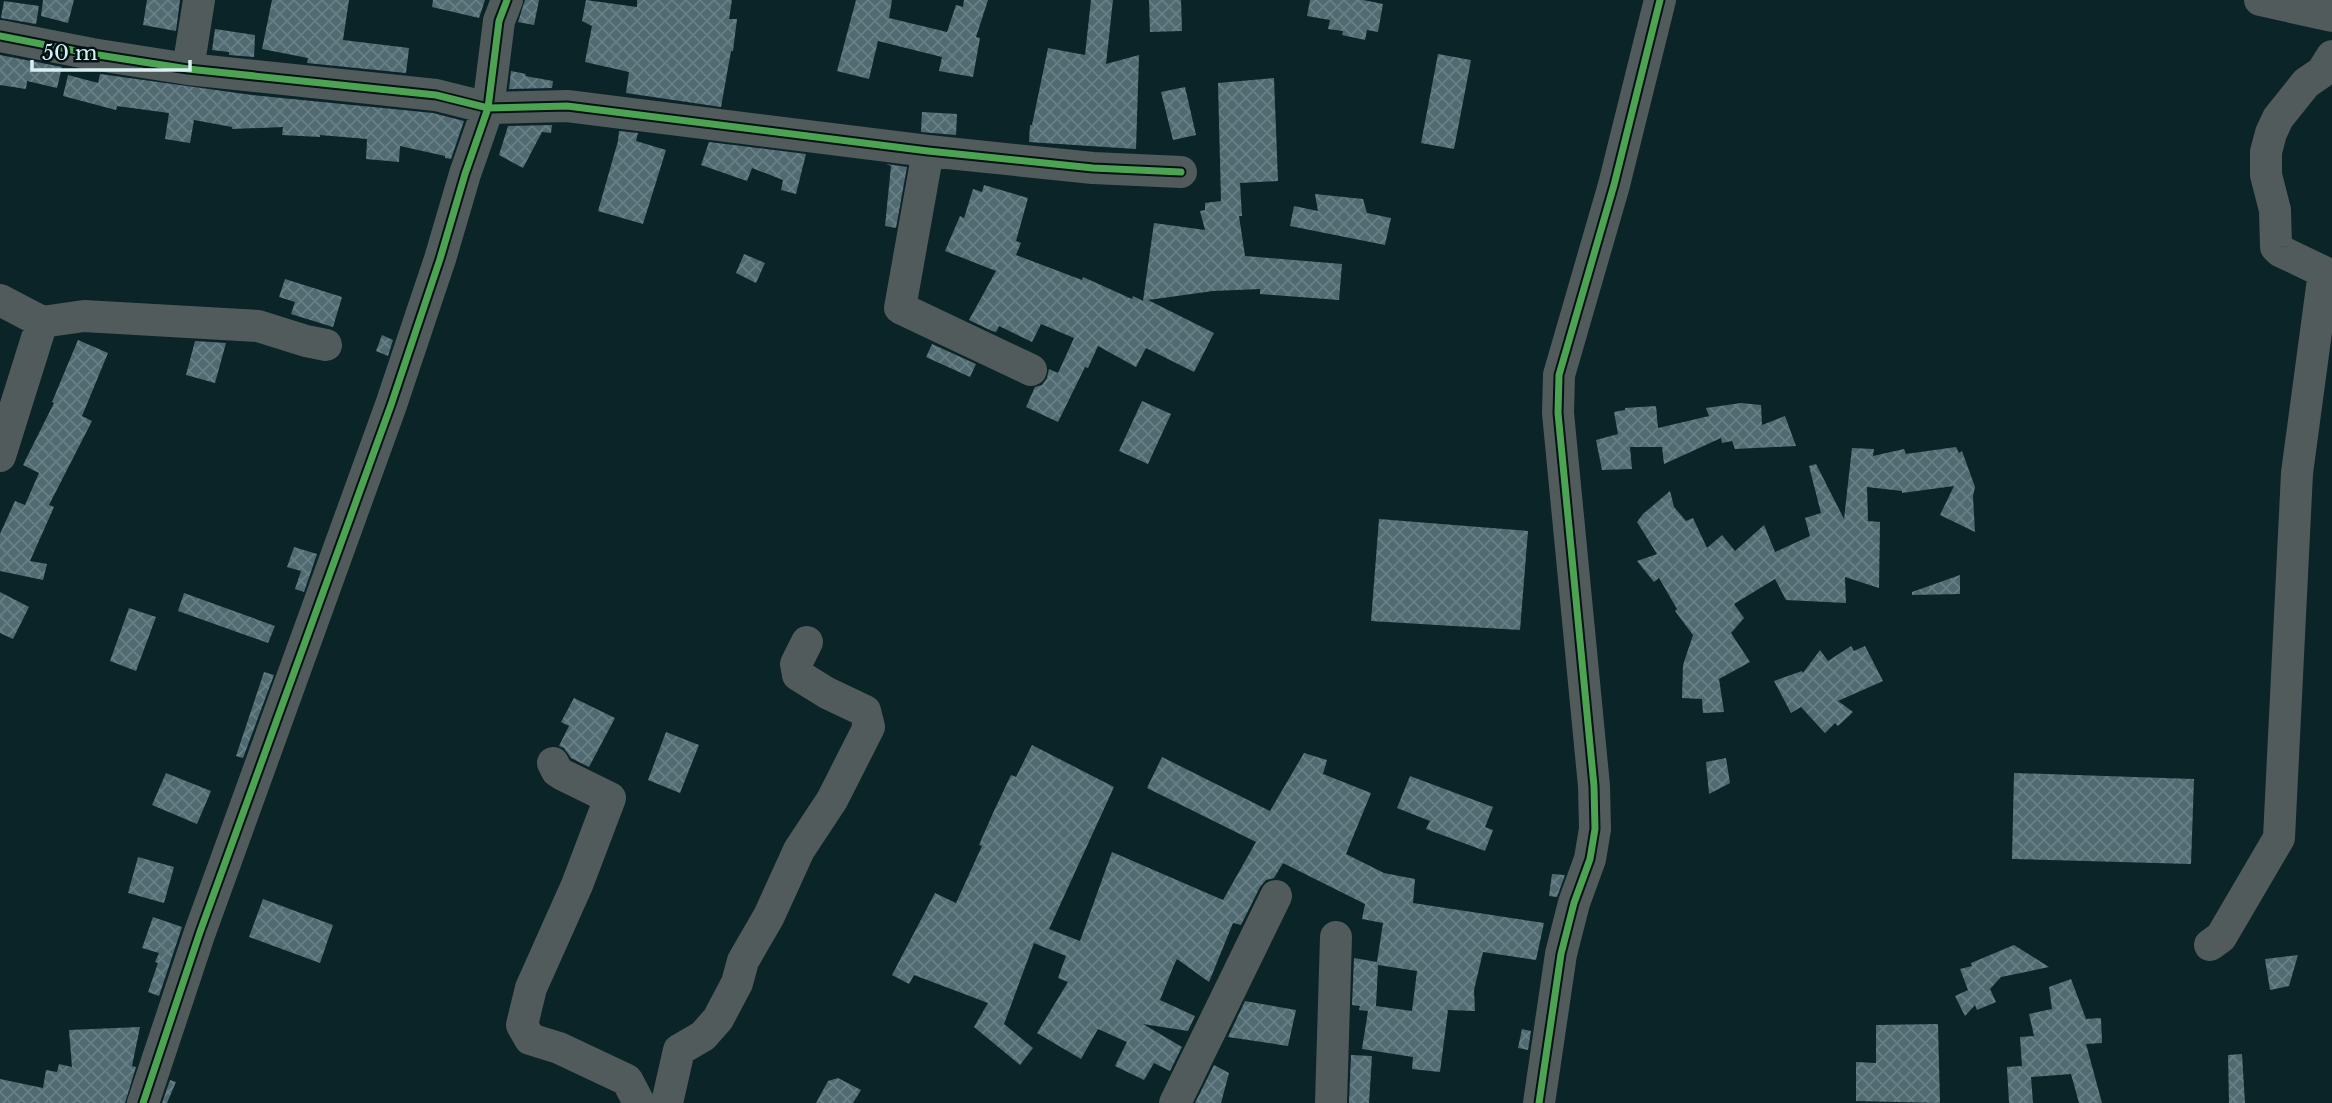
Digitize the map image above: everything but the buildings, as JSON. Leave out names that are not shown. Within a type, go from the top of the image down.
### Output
[{"type":"street","points":[[188,69],[199,0]]},
{"type":"street","points":[[143,1103],[200,932],[391,405],[488,108],[499,21],[507,0]]},
{"type":"street","points":[[1539,1103],[1561,954],[1574,903],[1590,859],[1595,829],[1594,786],[1558,413],[1559,375],[1614,185],[1660,0]]},
{"type":"street","points":[[2260,0],[2332,16]]},
{"type":"street","points":[[0,36],[188,69],[436,95],[488,108],[567,106],[928,151],[1093,168],[1181,172]]},
{"type":"street","points":[[2210,945],[2221,937],[2279,838],[2297,473],[2328,277],[2276,247],[2275,210],[2266,174],[2266,152],[2278,118],[2306,83],[2322,72],[2332,56]]},
{"type":"street","points":[[928,151],[900,308],[1031,370]]},
{"type":"street","points":[[0,300],[42,322],[84,316],[258,326],[326,345]]},
{"type":"street","points":[[0,457],[42,322]]},
{"type":"street","points":[[667,1103],[679,1050],[703,1036],[718,1019],[737,983],[743,961],[769,916],[799,850],[832,800],[869,727],[865,711],[827,693],[798,675],[796,664],[807,642]]},
{"type":"street","points":[[553,763],[563,775],[610,798],[577,886],[531,988],[522,1025],[530,1039],[559,1048],[627,1080],[639,1103]]},
{"type":"street","points":[[1175,1103],[1276,896]]},
{"type":"street","points":[[1331,1103],[1336,937]]},
{"type":"cycle path","points":[[143,1103],[200,932],[391,405],[440,259],[488,108],[499,21],[507,0]]},
{"type":"cycle path","points":[[1539,1103],[1561,954],[1574,903],[1590,859],[1595,829],[1594,786],[1558,413],[1559,375],[1614,185],[1660,0]]},
{"type":"cycle path","points":[[0,36],[188,69],[436,95],[488,108],[567,106],[928,151],[1093,168],[1181,172]]}]
